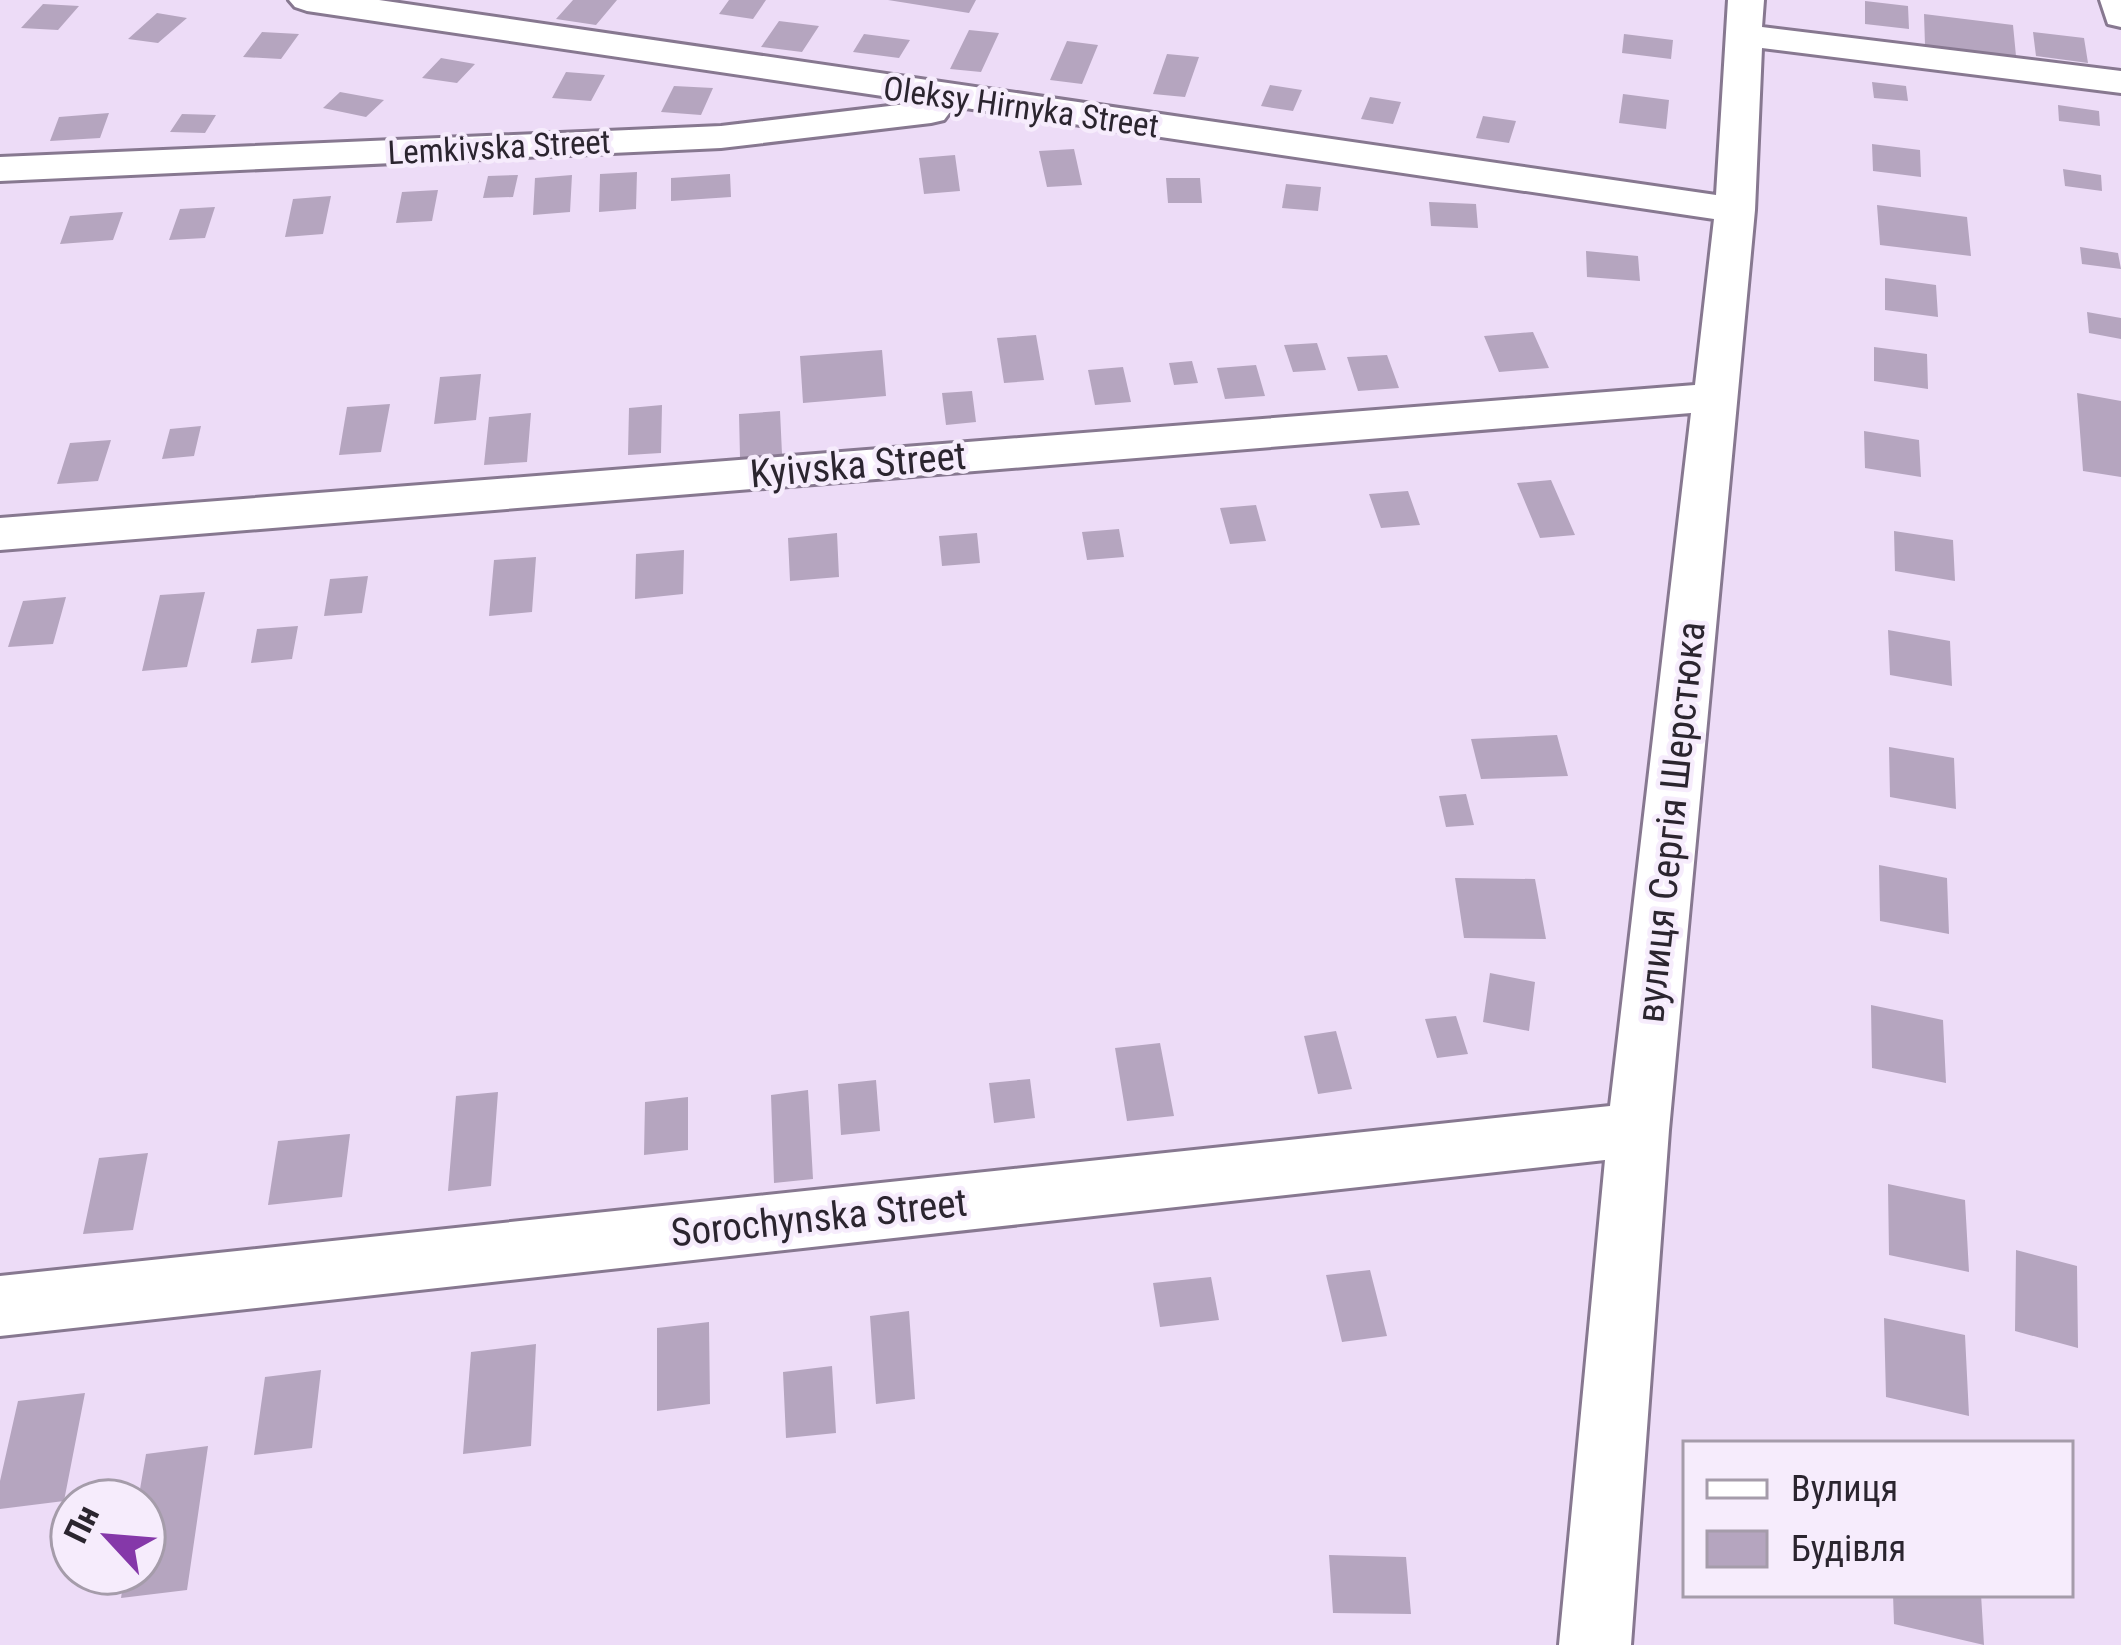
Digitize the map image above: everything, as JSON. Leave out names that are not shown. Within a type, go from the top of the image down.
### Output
[{"type":"street","name":"Oleksy Hirnyka Street","points":[[307,0],[487,11],[996,105],[1735,210]]},
{"type":"street","points":[[2118,0],[2121,16]]},
{"type":"street","points":[[1747,18],[2121,82]]},
{"type":"street","name":"вулиця Сергія Шерстюка","points":[[1595,1645],[1638,1130],[1735,210],[1747,18]]},
{"type":"street","name":"Lemkivska Street","points":[[0,170],[721,137],[996,105]]},
{"type":"street","name":"Kyivska Street","points":[[0,534],[1716,397]]},
{"type":"street","name":"Sorochynska Street","points":[[0,1306],[1638,1130]]},
{"type":"building","points":[[573,0],[617,0],[596,25],[556,19]]},
{"type":"building","points":[[729,0],[766,0],[753,19],[719,14]]},
{"type":"building","points":[[888,0],[976,0],[969,13]]},
{"type":"building","points":[[1865,1],[1908,6],[1909,29],[1865,24]]},
{"type":"building","points":[[43,4],[79,6],[58,30],[21,28]]},
{"type":"building","points":[[157,13],[187,18],[158,43],[128,39]]},
{"type":"building","points":[[1924,14],[2013,25],[2016,56],[1925,45]]},
{"type":"building","points":[[779,21],[819,26],[802,52],[761,47]]},
{"type":"building","points":[[969,30],[999,33],[981,72],[950,69]]},
{"type":"building","points":[[262,32],[299,34],[281,59],[243,57]]},
{"type":"building","points":[[2033,32],[2084,38],[2088,63],[2036,56]]},
{"type":"building","points":[[864,34],[910,40],[899,58],[853,52]]},
{"type":"building","points":[[1624,34],[1673,40],[1671,59],[1622,53]]},
{"type":"building","points":[[1067,41],[1098,45],[1082,84],[1050,80]]},
{"type":"building","points":[[1167,54],[1199,57],[1185,97],[1153,94]]},
{"type":"building","points":[[441,58],[475,64],[457,83],[422,78]]},
{"type":"building","points":[[566,72],[605,75],[591,101],[552,98]]},
{"type":"building","points":[[1872,82],[1906,86],[1908,101],[1874,98]]},
{"type":"building","points":[[1270,85],[1302,90],[1293,111],[1261,106]]},
{"type":"building","points":[[674,86],[713,88],[701,115],[661,112]]},
{"type":"building","points":[[340,92],[384,100],[366,117],[323,108]]},
{"type":"building","points":[[1623,94],[1669,100],[1666,129],[1619,123]]},
{"type":"building","points":[[1370,97],[1401,102],[1393,124],[1361,119]]},
{"type":"building","points":[[2058,105],[2099,111],[2100,126],[2059,121]]},
{"type":"building","points":[[109,113],[100,138],[50,141],[59,117]]},
{"type":"building","points":[[182,114],[216,115],[205,133],[170,132]]},
{"type":"building","points":[[1483,116],[1516,121],[1509,143],[1476,138]]},
{"type":"building","points":[[1872,144],[1920,150],[1921,177],[1873,171]]},
{"type":"building","points":[[1074,149],[1082,185],[1047,187],[1039,151]]},
{"type":"building","points":[[955,155],[960,191],[924,194],[919,158]]},
{"type":"building","points":[[2063,169],[2101,175],[2102,191],[2065,186]]},
{"type":"building","points":[[637,172],[636,209],[599,212],[600,174]]},
{"type":"building","points":[[730,174],[731,197],[671,201],[671,178]]},
{"type":"building","points":[[518,175],[513,197],[483,198],[488,176]]},
{"type":"building","points":[[572,175],[570,212],[533,215],[535,178]]},
{"type":"building","points":[[1166,178],[1200,178],[1202,203],[1168,203]]},
{"type":"building","points":[[1286,184],[1321,187],[1318,211],[1282,208]]},
{"type":"building","points":[[438,190],[432,221],[396,223],[402,192]]},
{"type":"building","points":[[331,196],[323,234],[285,237],[293,199]]},
{"type":"building","points":[[1429,202],[1476,204],[1478,228],[1431,226]]},
{"type":"building","points":[[1877,205],[1967,217],[1971,256],[1880,245]]},
{"type":"building","points":[[215,207],[205,238],[169,240],[180,209]]},
{"type":"building","points":[[123,212],[113,240],[60,244],[70,216]]},
{"type":"building","points":[[2080,247],[2118,253],[2121,269],[2082,264]]},
{"type":"building","points":[[1586,251],[1638,256],[1640,281],[1587,277]]},
{"type":"building","points":[[1885,278],[1936,285],[1938,317],[1885,310]]},
{"type":"building","points":[[2087,312],[2121,318],[2121,339],[2089,333]]},
{"type":"building","points":[[1533,332],[1549,368],[1499,372],[1484,336]]},
{"type":"building","points":[[1036,335],[1044,380],[1004,383],[997,338]]},
{"type":"building","points":[[1317,343],[1326,370],[1293,372],[1284,345]]},
{"type":"building","points":[[1874,347],[1927,354],[1928,389],[1874,381]]},
{"type":"building","points":[[882,350],[886,396],[803,403],[800,356]]},
{"type":"building","points":[[1387,355],[1399,388],[1358,391],[1347,357]]},
{"type":"building","points":[[1192,361],[1198,383],[1174,385],[1169,363]]},
{"type":"building","points":[[1256,365],[1265,396],[1225,399],[1217,368]]},
{"type":"building","points":[[1123,367],[1131,402],[1095,405],[1088,370]]},
{"type":"building","points":[[481,374],[476,420],[434,424],[440,377]]},
{"type":"building","points":[[972,391],[976,422],[946,425],[942,393]]},
{"type":"building","points":[[2077,393],[2121,401],[2121,477],[2083,471]]},
{"type":"building","points":[[390,404],[381,452],[339,455],[347,407]]},
{"type":"building","points":[[662,405],[661,453],[628,455],[629,408]]},
{"type":"building","points":[[780,411],[782,454],[740,458],[739,414]]},
{"type":"building","points":[[531,413],[527,462],[484,465],[489,417]]},
{"type":"building","points":[[201,426],[194,456],[162,459],[170,429]]},
{"type":"building","points":[[1864,431],[1919,440],[1921,477],[1865,468]]},
{"type":"building","points":[[111,440],[98,481],[57,484],[70,443]]},
{"type":"building","points":[[1551,480],[1575,535],[1540,538],[1517,483]]},
{"type":"building","points":[[1408,491],[1420,525],[1381,528],[1369,494]]},
{"type":"building","points":[[1256,505],[1266,541],[1230,544],[1220,508]]},
{"type":"building","points":[[1119,529],[1124,557],[1087,560],[1082,532]]},
{"type":"building","points":[[1894,531],[1953,540],[1955,581],[1895,571]]},
{"type":"building","points":[[837,533],[839,577],[790,581],[788,538]]},
{"type":"building","points":[[977,533],[980,563],[942,566],[939,536]]},
{"type":"building","points":[[684,550],[683,594],[635,599],[636,554]]},
{"type":"building","points":[[536,557],[532,612],[489,616],[494,560]]},
{"type":"building","points":[[368,576],[362,613],[324,616],[330,579]]},
{"type":"building","points":[[205,592],[187,667],[142,671],[160,595]]},
{"type":"building","points":[[66,597],[53,644],[8,647],[23,601]]},
{"type":"building","points":[[298,626],[292,659],[251,663],[257,629]]},
{"type":"building","points":[[1888,630],[1950,641],[1952,686],[1890,675]]},
{"type":"building","points":[[1557,735],[1568,776],[1481,779],[1471,739]]},
{"type":"building","points":[[1889,747],[1954,758],[1956,809],[1890,797]]},
{"type":"building","points":[[1466,794],[1474,825],[1446,827],[1439,796]]},
{"type":"building","points":[[1879,865],[1947,878],[1949,934],[1880,921]]},
{"type":"building","points":[[1455,878],[1535,879],[1546,939],[1464,938]]},
{"type":"building","points":[[1490,973],[1535,982],[1529,1031],[1483,1022]]},
{"type":"building","points":[[1871,1005],[1943,1020],[1946,1083],[1872,1068]]},
{"type":"building","points":[[1456,1016],[1468,1054],[1437,1058],[1425,1019]]},
{"type":"building","points":[[1336,1031],[1352,1089],[1318,1094],[1304,1036]]},
{"type":"building","points":[[1160,1043],[1174,1116],[1127,1121],[1115,1048]]},
{"type":"building","points":[[1030,1079],[1035,1118],[994,1123],[989,1083]]},
{"type":"building","points":[[876,1080],[880,1131],[841,1135],[838,1084]]},
{"type":"building","points":[[808,1090],[813,1179],[774,1183],[771,1095]]},
{"type":"building","points":[[498,1092],[491,1186],[448,1191],[456,1096]]},
{"type":"building","points":[[688,1097],[688,1150],[644,1155],[645,1102]]},
{"type":"building","points":[[350,1134],[342,1197],[268,1205],[278,1141]]},
{"type":"building","points":[[148,1153],[133,1230],[83,1234],[99,1158]]},
{"type":"building","points":[[1888,1184],[1965,1200],[1969,1272],[1889,1255]]},
{"type":"building","points":[[2016,1250],[2077,1266],[2078,1348],[2015,1331]]},
{"type":"building","points":[[1370,1270],[1387,1336],[1342,1342],[1326,1275]]},
{"type":"building","points":[[1211,1277],[1219,1320],[1160,1327],[1153,1283]]},
{"type":"building","points":[[909,1311],[915,1399],[876,1404],[870,1316]]},
{"type":"building","points":[[1884,1318],[1965,1335],[1969,1416],[1886,1397]]},
{"type":"building","points":[[709,1322],[710,1404],[657,1411],[657,1328]]},
{"type":"building","points":[[536,1344],[531,1446],[463,1454],[471,1352]]},
{"type":"building","points":[[832,1366],[836,1433],[786,1438],[783,1372]]},
{"type":"building","points":[[321,1370],[312,1448],[254,1455],[265,1377]]},
{"type":"building","points":[[85,1393],[69,1477],[48,1477],[48,1503],[0,1509],[0,1481],[18,1401]]},
{"type":"building","points":[[208,1446],[187,1590],[168,1592],[168,1477],[142,1477],[146,1454]]},
{"type":"building","points":[[1329,1555],[1406,1557],[1411,1614],[1333,1613]]},
{"type":"building","points":[[1893,1597],[1981,1597],[1984,1645],[1894,1624]]}]
